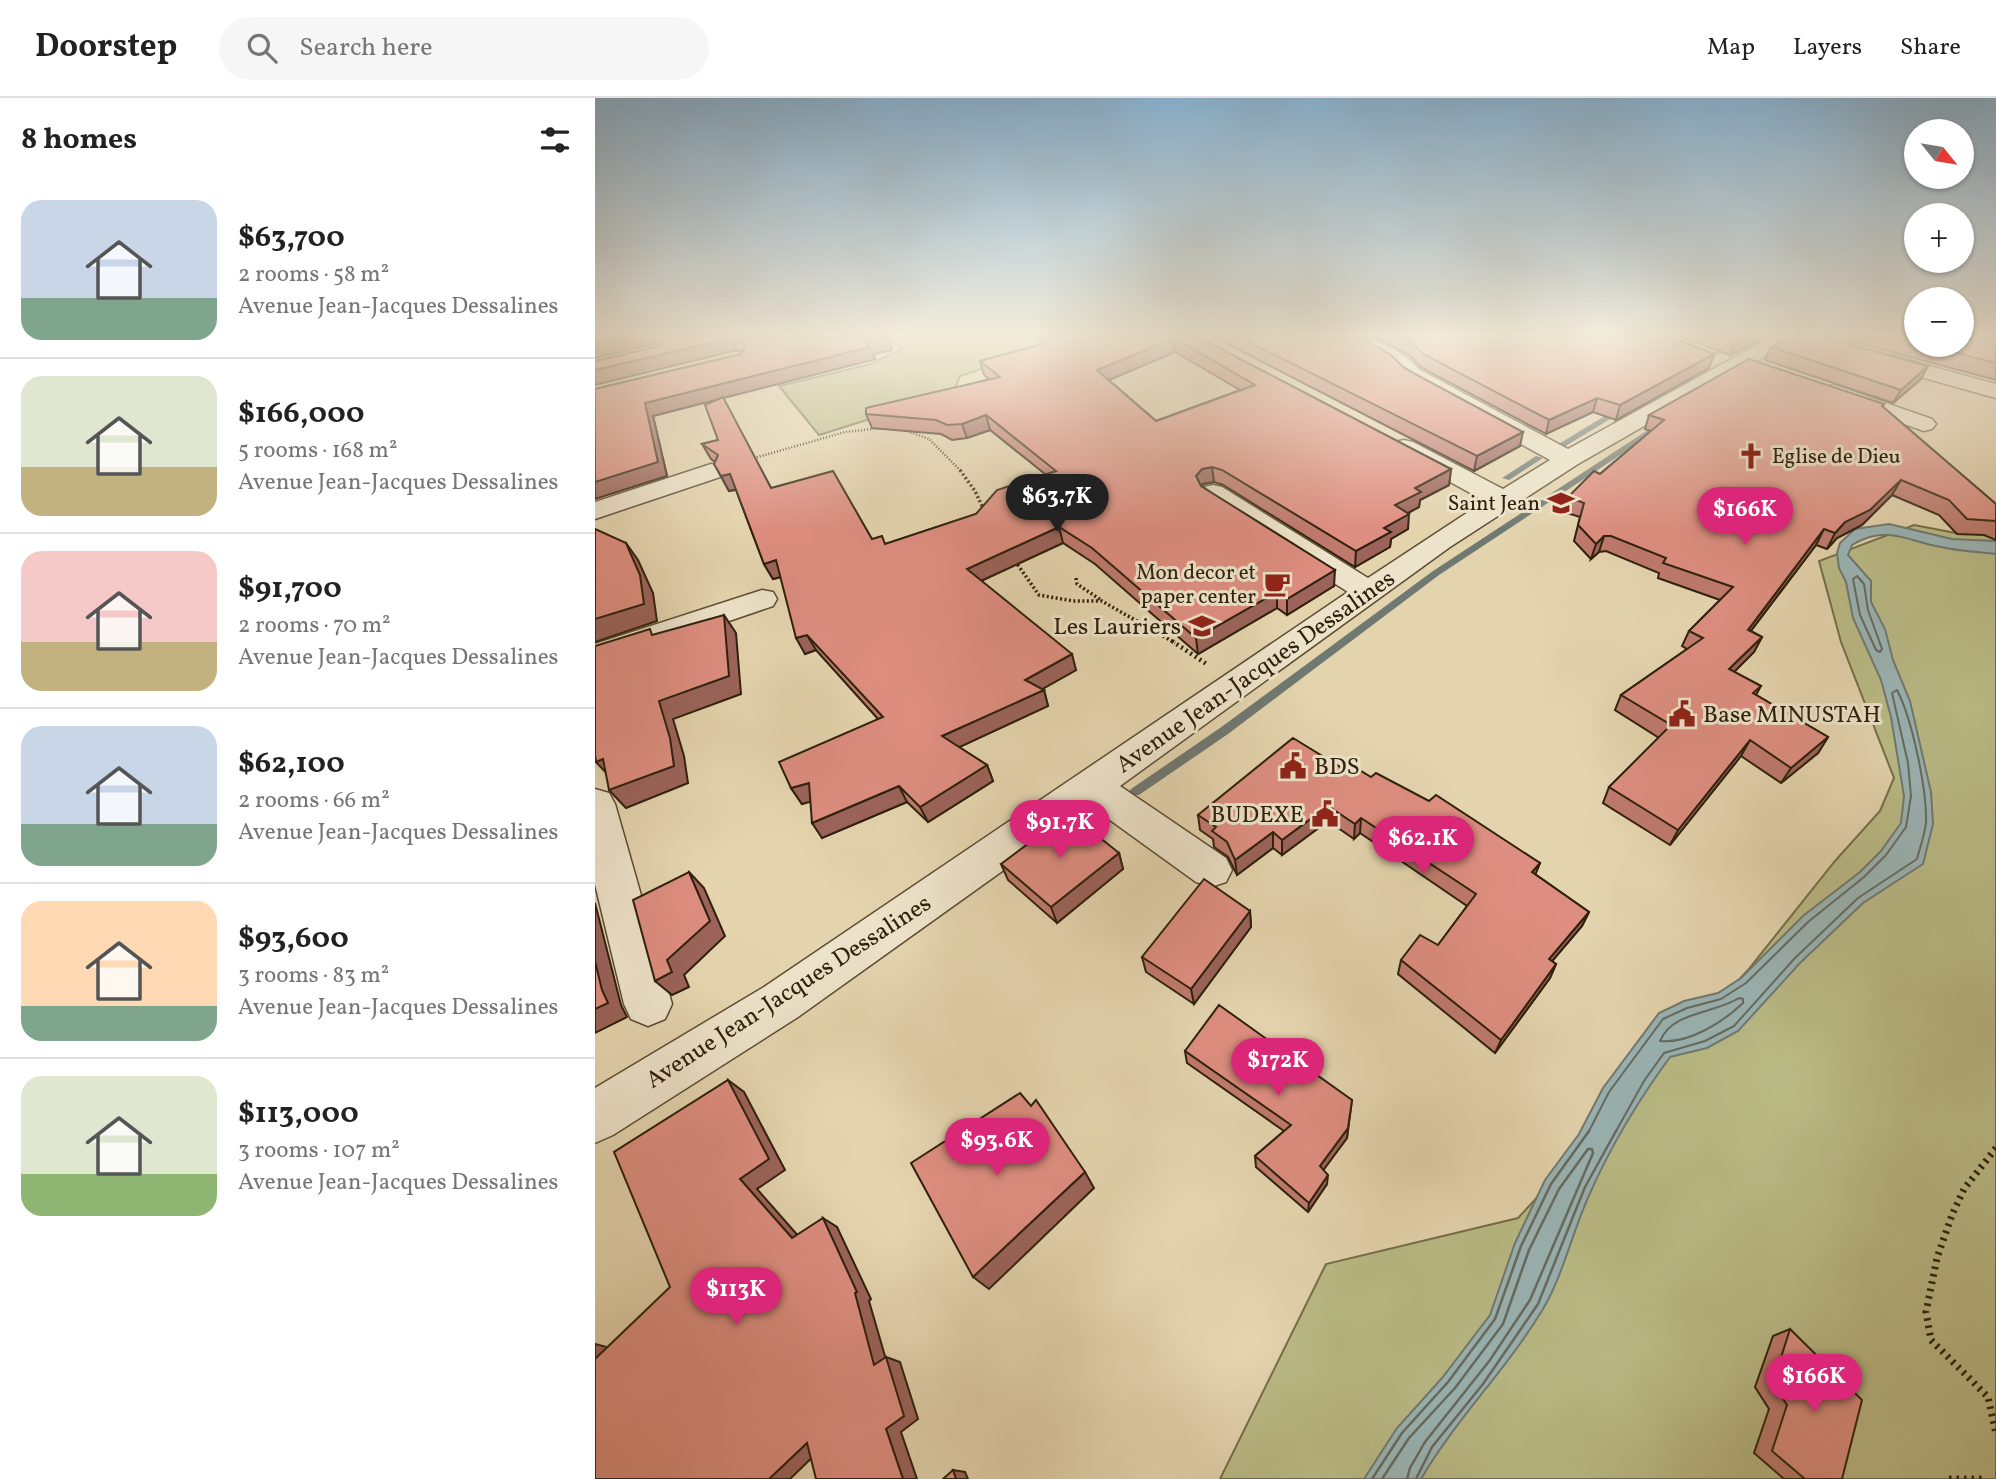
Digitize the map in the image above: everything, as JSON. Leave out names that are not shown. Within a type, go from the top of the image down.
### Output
[{"type":"street","points":[[1457,400],[1542,448],[1569,459]]},
{"type":"street","name":"Avenue Jean-Jacques Dessalines","points":[[595,1117],[781,1002],[1368,592],[1659,400]]},
{"type":"street","points":[[1857,400],[1924,424]]},
{"type":"street","points":[[1378,433],[1504,500]]},
{"type":"street","points":[[595,511],[711,472]]},
{"type":"street","points":[[1213,493],[1368,592]]},
{"type":"street","points":[[595,656],[762,599]]},
{"type":"street","points":[[1091,786],[1210,870]]},
{"type":"street","points":[[595,804],[647,1004]]},
{"type":"path","points":[[711,472],[845,432],[883,428],[905,430],[922,435],[937,445],[979,493],[984,513]]},
{"type":"path","points":[[1012,558],[1039,595],[1073,601],[1102,601]]},
{"type":"path","points":[[1076,578],[1077,584],[1102,601],[1158,631],[1237,685]]},
{"type":"path","points":[[1996,1148],[1964,1189],[1952,1215],[1937,1258],[1926,1312],[1931,1339],[1988,1397],[1996,1434]]},
{"type":"path","points":[[1949,1479],[1982,1479]]},
{"type":"green space","points":[[791,400],[929,400],[819,435]]},
{"type":"green space","points":[[1914,525],[1961,534],[1996,534],[1996,1479],[1220,1479],[1326,1264],[1518,1218],[1748,970],[1835,861],[1880,811],[1894,778],[1841,642],[1819,561]]},
{"type":"water","points":[[1889,524],[1952,539],[1996,541],[1996,554],[1948,548],[1886,535],[1864,539],[1852,545],[1848,555],[1871,581],[1871,602],[1885,629],[1893,660],[1910,701],[1931,792],[1933,824],[1923,864],[1863,903],[1800,963],[1738,1031],[1707,1048],[1670,1057],[1637,1105],[1608,1156],[1550,1295],[1514,1352],[1421,1479],[1364,1479],[1397,1428],[1442,1378],[1490,1315],[1515,1243],[1545,1180],[1579,1134],[1603,1088],[1659,1013],[1684,1001],[1718,993],[1741,978],[1803,916],[1860,872],[1881,851],[1901,823],[1904,796],[1891,717],[1881,680],[1853,618],[1837,553],[1840,543],[1855,529]]},
{"type":"building","points":[[595,400],[655,400],[645,403],[658,462],[595,482]]},
{"type":"building","points":[[715,400],[725,400],[771,488],[833,471],[872,539],[882,536],[885,544],[976,514],[997,490],[1056,471],[986,415],[962,424],[947,425],[936,420],[866,414],[866,408],[899,400],[1132,400],[1156,421],[1213,400],[1320,400],[1451,469],[1415,488],[1421,492],[1395,505],[1409,514],[1384,528],[1391,532],[1356,551],[1222,470],[1212,467],[1202,469],[1196,476],[1201,486],[1335,570],[1287,599],[1277,592],[1196,638],[1092,548],[1059,527],[967,569],[1072,654],[1025,680],[1044,690],[942,736],[987,765],[920,807],[899,786],[812,823],[809,783],[791,788],[779,762],[883,717],[807,635],[796,638],[776,560],[764,564],[730,474],[721,476],[714,464],[718,455],[702,444],[718,440],[705,405]]},
{"type":"building","points":[[1366,400],[1464,400],[1523,432],[1477,456]]},
{"type":"building","points":[[1512,400],[1592,400],[1549,420]]},
{"type":"building","points":[[1605,400],[1628,400],[1620,405]]},
{"type":"building","points":[[1675,400],[1873,400],[1884,404],[1882,406],[1996,504],[1996,521],[1967,519],[1949,500],[1901,480],[1870,510],[1845,522],[1835,533],[1824,529],[1748,630],[1762,637],[1729,669],[1761,686],[1753,693],[1828,737],[1791,768],[1750,740],[1678,830],[1609,787],[1671,725],[1621,695],[1703,638],[1689,631],[1733,587],[1663,563],[1666,558],[1611,536],[1604,536],[1596,544],[1578,525],[1584,503],[1568,497],[1594,471],[1600,474],[1664,420],[1649,415]]},
{"type":"building","points":[[595,529],[626,543],[640,575],[644,604],[595,619]]},
{"type":"building","points":[[724,615],[729,676],[659,701],[670,738],[674,766],[609,790],[603,759],[596,762],[595,755],[595,646],[650,629],[652,635]]},
{"type":"building","points":[[1293,738],[1355,776],[1361,771],[1371,777],[1376,773],[1429,801],[1436,795],[1540,863],[1532,872],[1589,912],[1549,959],[1556,964],[1501,1040],[1401,960],[1420,935],[1438,945],[1476,894],[1361,818],[1355,824],[1328,806],[1282,840],[1273,832],[1235,860],[1227,842],[1212,831],[1216,827],[1198,815]]},
{"type":"building","points":[[1069,813],[1119,853],[1051,907],[1001,864]]},
{"type":"building","points":[[689,872],[710,921],[667,960],[672,972],[655,981],[633,900]]},
{"type":"building","points":[[1204,879],[1250,911],[1191,989],[1142,957]]},
{"type":"building","points":[[595,961],[608,1003],[595,1009]]},
{"type":"building","points":[[1219,1005],[1352,1100],[1348,1128],[1320,1166],[1328,1175],[1309,1203],[1255,1156],[1291,1125],[1185,1051]]},
{"type":"building","points":[[728,1080],[769,1159],[740,1179],[792,1238],[823,1218],[857,1292],[855,1293],[874,1365],[886,1357],[904,1416],[886,1429],[903,1479],[816,1479],[807,1443],[769,1479],[595,1479],[595,1359],[670,1287],[614,1152]]},
{"type":"building","points":[[1020,1093],[1031,1106],[1036,1100],[1085,1172],[973,1277],[911,1163]]},
{"type":"building","points":[[1790,1329],[1862,1400],[1842,1479],[1805,1479],[1772,1451],[1787,1405],[1773,1383]]},
{"type":"building","points":[[953,1470],[956,1479],[943,1479]]},
{"type":"waterway","points":[[1561,445],[1621,410]]},
{"type":"waterway","points":[[1135,792],[1224,731],[1436,573],[1663,424]]},
{"type":"waterway","points":[[1506,478],[1539,458]]},
{"type":"place","name":"Eglise de Dieu","points":[[1751,456]]},
{"type":"place","name":"Saint Jean","points":[[1561,503]]},
{"type":"place","name":"Mon decor et paper center","points":[[1277,584]]},
{"type":"place","name":"Les Lauriers","points":[[1202,626]]},
{"type":"place","name":"Base MINUSTAH","points":[[1682,714]]},
{"type":"place","name":"BDS","points":[[1293,766]]},
{"type":"place","name":"BUDEXE","points":[[1325,814]]}]
